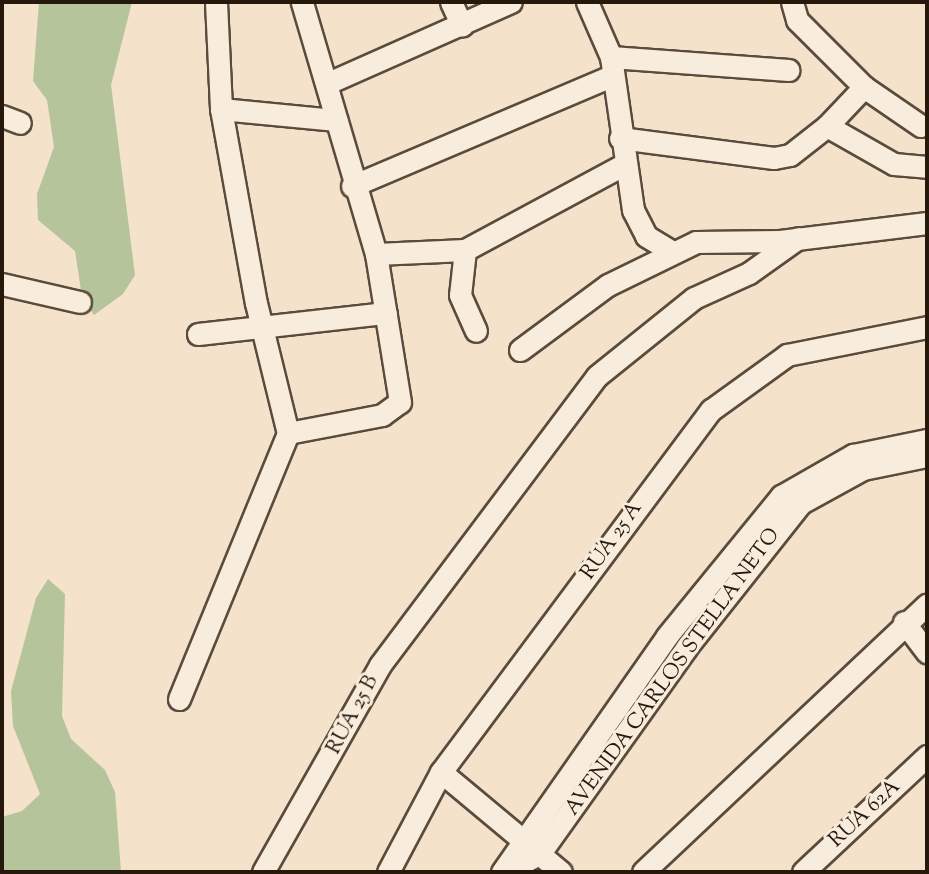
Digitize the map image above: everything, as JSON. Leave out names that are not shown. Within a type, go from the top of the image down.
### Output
[{"type":"street","points":[[179,699],[288,433],[262,323],[221,109],[216,2]]},
{"type":"street","points":[[288,433],[394,410],[400,390],[376,254],[352,186],[328,83],[302,2]]},
{"type":"street","points":[[451,2],[462,26]]},
{"type":"street","points":[[328,83],[462,26],[511,2]]},
{"type":"street","points":[[587,2],[611,67],[633,209],[646,236],[671,251]]},
{"type":"street","points":[[792,2],[797,20],[864,87],[921,126]]},
{"type":"street","points":[[352,186],[611,67],[789,70]]},
{"type":"street","points":[[620,138],[774,159],[790,155],[827,126],[864,87]]},
{"type":"street","points":[[221,109],[336,120]]},
{"type":"street","points":[[827,126],[894,163],[927,167]]},
{"type":"street","points":[[376,254],[466,250],[625,164]]},
{"type":"street","points":[[520,350],[608,285],[671,251],[696,242],[798,238],[927,223]]},
{"type":"street","name":"RUA 25 B","points":[[263,872],[318,784],[357,699],[454,564],[597,376],[694,298],[749,273],[798,238]]},
{"type":"street","points":[[466,250],[460,295],[476,331]]},
{"type":"street","points":[[2,284],[80,302]]},
{"type":"street","points":[[198,334],[262,323],[387,313]]},
{"type":"street","name":"RUA 25 A","points":[[388,872],[441,772],[711,410],[787,355],[927,327]]},
{"type":"street","name":"AVENIDA CARLOS STELLA NETO","points":[[503,872],[522,839],[667,636],[781,495],[853,455],[927,440]]},
{"type":"street","name":"AVENIDA CARLOS STELLA NETO","points":[[503,872],[540,853],[783,522],[828,483],[927,456]]},
{"type":"street","points":[[643,872],[904,622],[927,604]]},
{"type":"street","points":[[904,622],[927,652]]},
{"type":"street","name":"RUA 62A","points":[[803,872],[927,756]]},
{"type":"street","points":[[441,772],[561,872]]},
{"type":"green space","points":[[39,2],[132,2],[111,85],[135,275],[123,294],[94,315],[82,297],[75,251],[38,220],[37,194],[54,147],[47,100],[33,81]]},
{"type":"green space","points":[[48,579],[65,594],[62,716],[71,739],[105,770],[115,792],[121,872],[2,872],[2,817],[22,811],[40,794],[13,726],[11,691],[36,598]]}]
